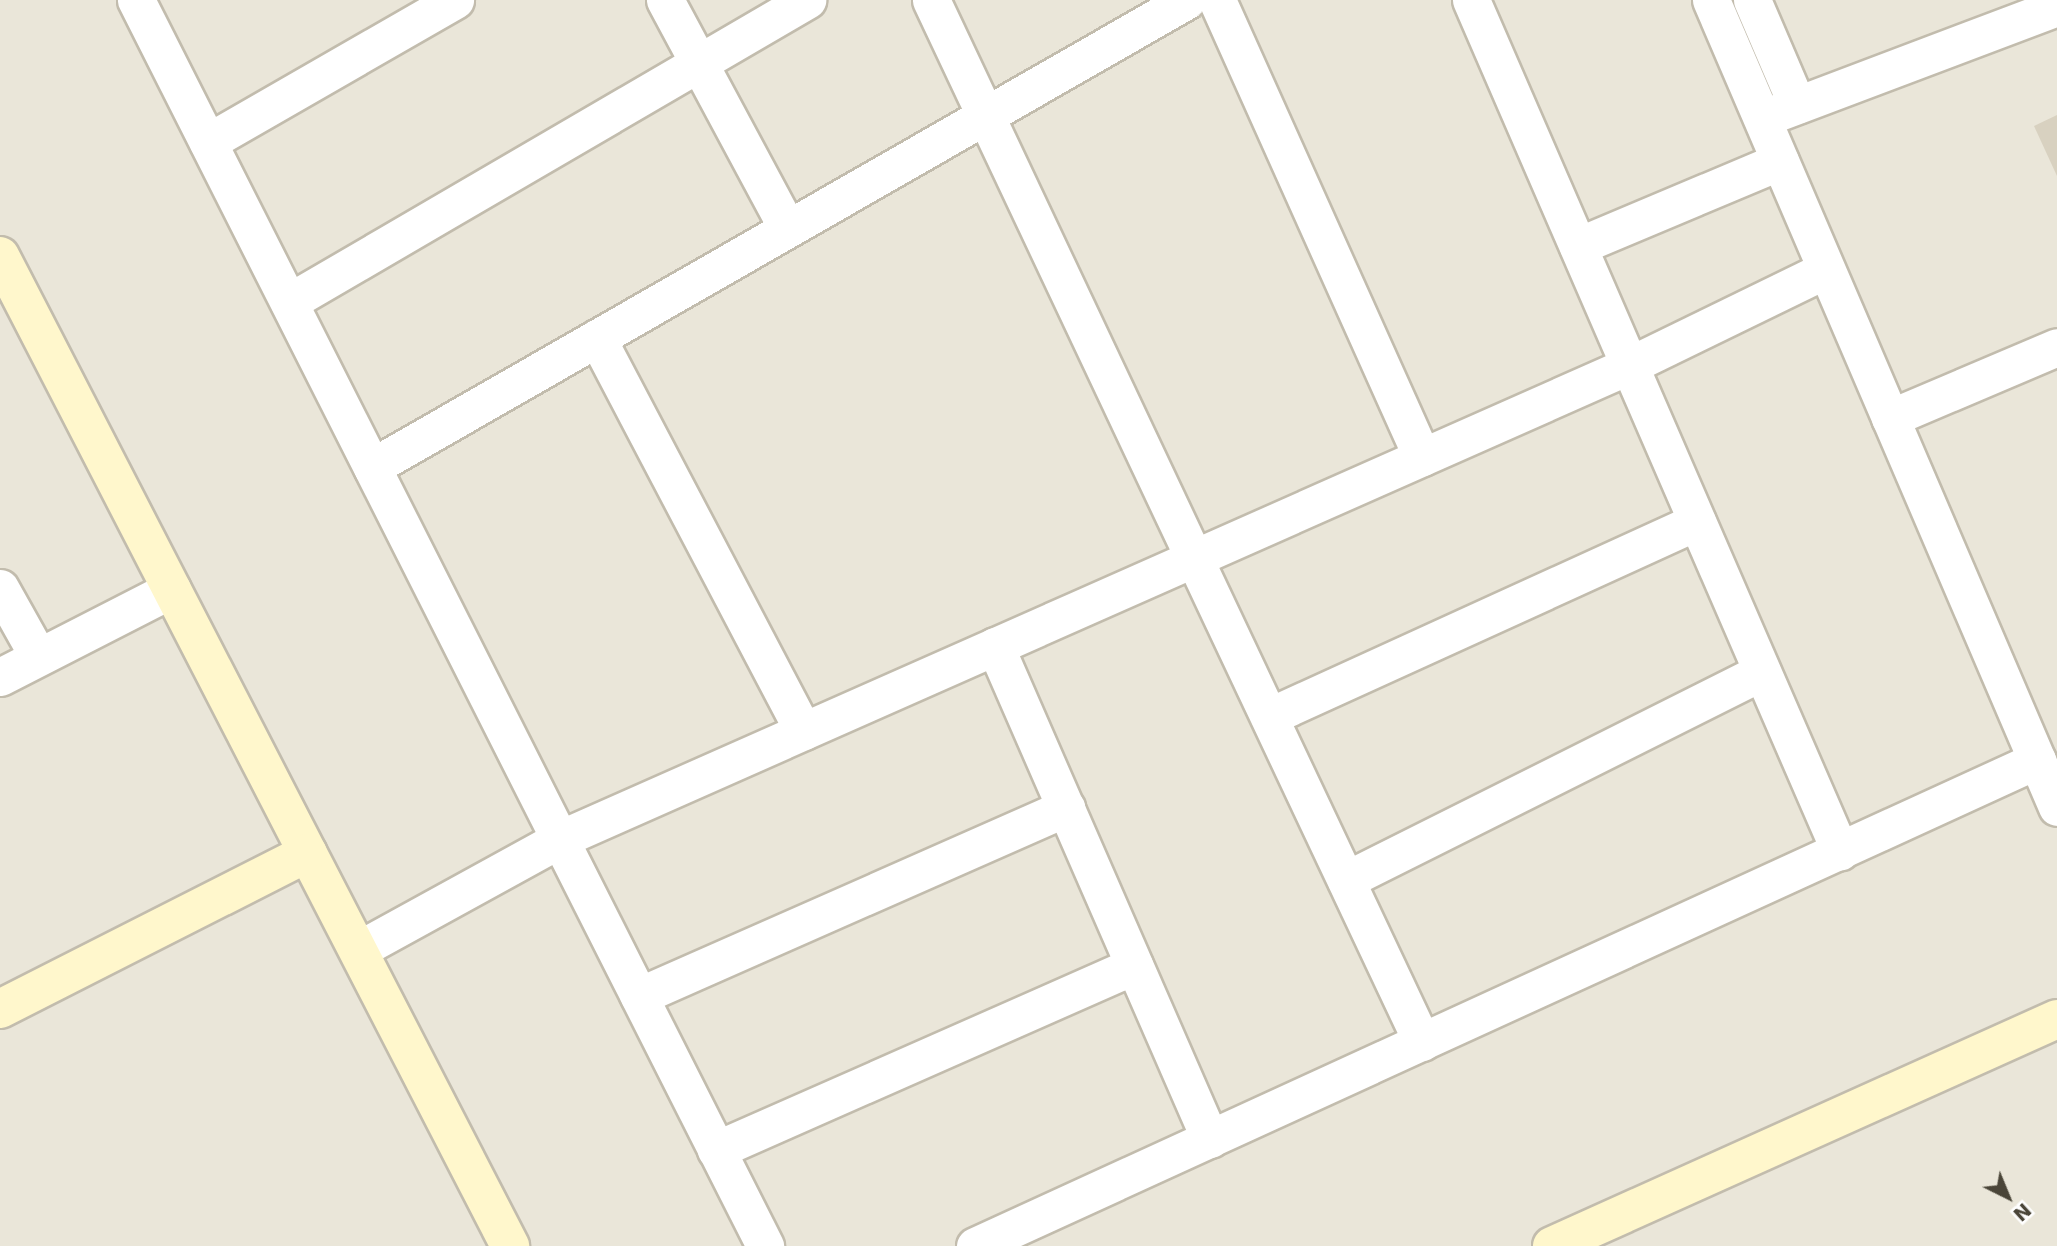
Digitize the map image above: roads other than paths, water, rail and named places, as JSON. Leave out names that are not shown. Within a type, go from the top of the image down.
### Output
[{"type":"street","points":[[136,0],[765,1246]]},
{"type":"street","points":[[208,142],[455,0]]},
{"type":"street","points":[[666,0],[787,228]]},
{"type":"street","points":[[289,302],[807,0]]},
{"type":"street","points":[[931,0],[1422,1042]]},
{"type":"street","points":[[372,467],[1187,0]]},
{"type":"street","points":[[1217,0],[1422,457]]},
{"type":"street","points":[[1471,0],[1840,851]]},
{"type":"street","points":[[1711,0],[2057,807]]},
{"type":"street","points":[[1752,0],[1797,105]]},
{"type":"street","points":[[1763,118],[2054,8],[2051,0]]},
{"type":"street","points":[[1578,246],[1780,161]]},
{"type":"street","points":[[0,256],[510,1246]]},
{"type":"street","points":[[358,950],[560,839],[1630,365],[1825,270]]},
{"type":"street","points":[[597,338],[803,732]]},
{"type":"street","points":[[1891,418],[2057,347]]},
{"type":"street","points":[[1270,716],[1697,521]]},
{"type":"street","points":[[0,588],[38,656]]},
{"type":"street","points":[[0,677],[172,589]]},
{"type":"street","points":[[995,646],[1210,1139]]},
{"type":"street","points":[[1346,880],[1762,672]]},
{"type":"street","points":[[975,1246],[2037,760]]},
{"type":"street","points":[[639,996],[1066,808]]},
{"type":"street","points":[[0,1009],[308,853]]},
{"type":"street","points":[[716,1150],[1134,966]]},
{"type":"street","points":[[1552,1246],[2057,1018]]}]
